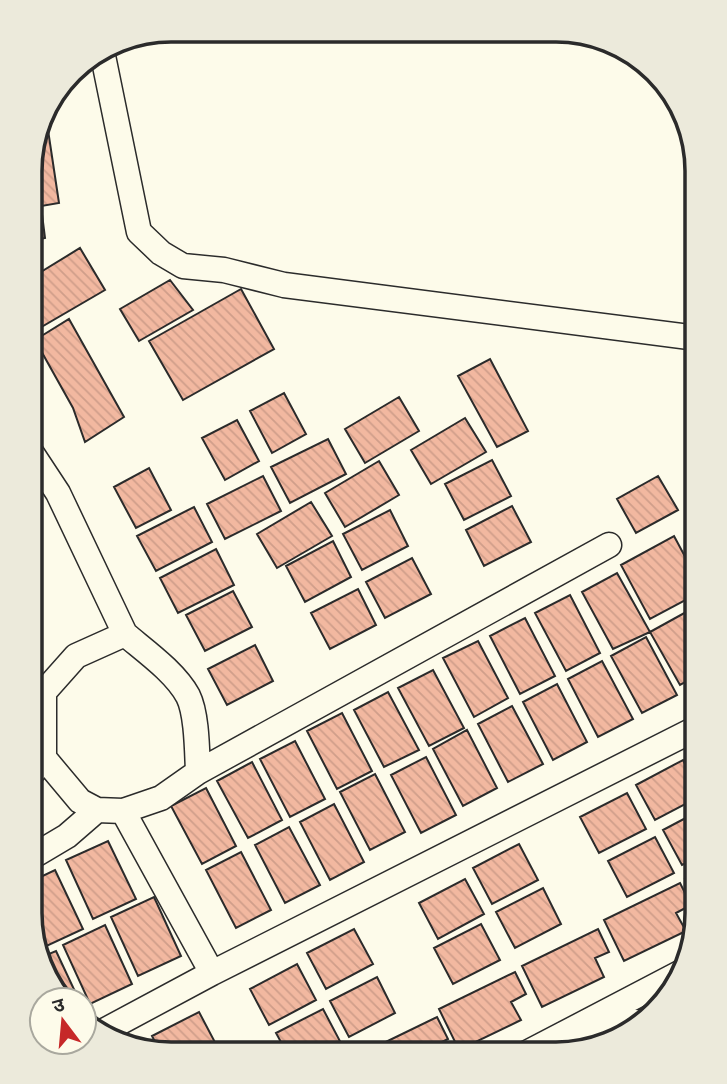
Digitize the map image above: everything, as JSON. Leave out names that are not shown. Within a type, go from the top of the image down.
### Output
[{"type":"street","points":[[104,61],[139,232],[161,253],[183,266],[224,270],[284,285],[685,336]]},
{"type":"street","points":[[42,470],[58,493],[125,634],[174,677],[188,697],[195,725],[198,772]]},
{"type":"street","points":[[42,771],[80,801],[97,810],[123,811],[161,798],[198,772],[609,545]]},
{"type":"street","points":[[42,713],[44,692],[76,656],[125,634]]},
{"type":"street","points":[[111,1027],[212,973],[685,733]]},
{"type":"street","points":[[42,851],[67,836],[97,810]]},
{"type":"street","points":[[123,811],[212,973]]},
{"type":"street","points":[[548,1042],[666,980]]},
{"type":"building","points":[[48,131],[59,203],[42,206],[43,154]]},
{"type":"building","points":[[42,214],[45,238],[42,239]]},
{"type":"building","points":[[80,248],[105,290],[42,327],[42,271]]},
{"type":"building","points":[[170,280],[193,310],[139,341],[120,309]]},
{"type":"building","points":[[241,289],[274,349],[183,400],[149,341]]},
{"type":"building","points":[[69,319],[124,417],[85,442],[73,408],[42,353],[42,336]]},
{"type":"building","points":[[490,359],[528,431],[497,447],[458,376]]},
{"type":"building","points":[[284,393],[306,434],[272,453],[250,411]]},
{"type":"building","points":[[399,397],[419,431],[365,463],[345,429]]},
{"type":"building","points":[[465,418],[486,452],[431,484],[411,450]]},
{"type":"building","points":[[237,420],[259,461],[225,480],[202,438]]},
{"type":"building","points":[[328,439],[346,474],[290,503],[271,467]]},
{"type":"building","points":[[492,460],[511,496],[464,520],[445,484]]},
{"type":"building","points":[[379,461],[399,495],[345,527],[325,493]]},
{"type":"building","points":[[149,468],[171,510],[136,528],[114,487]]},
{"type":"building","points":[[263,476],[281,511],[225,539],[207,504]]},
{"type":"building","points":[[658,476],[678,510],[636,533],[617,499]]},
{"type":"building","points":[[311,502],[332,536],[277,568],[257,534]]},
{"type":"building","points":[[512,506],[531,542],[484,566],[466,530]]},
{"type":"building","points":[[194,507],[212,542],[156,571],[137,536]]},
{"type":"building","points":[[390,510],[408,546],[362,570],[343,534]]},
{"type":"building","points":[[674,536],[685,557],[685,600],[650,619],[621,565]]},
{"type":"building","points":[[333,541],[351,577],[305,602],[286,566]]},
{"type":"building","points":[[216,549],[234,585],[178,613],[160,578]]},
{"type":"building","points":[[412,558],[431,594],[385,618],[366,582]]},
{"type":"building","points":[[617,573],[650,632],[613,649],[582,592]]},
{"type":"building","points":[[358,589],[376,625],[330,649],[311,613]]},
{"type":"building","points":[[233,591],[252,627],[205,651],[186,615]]},
{"type":"building","points":[[570,595],[600,653],[566,671],[535,613]]},
{"type":"building","points":[[685,613],[685,682],[680,685],[650,632]]},
{"type":"building","points":[[525,618],[555,676],[520,694],[490,636]]},
{"type":"building","points":[[646,637],[677,695],[642,713],[611,656]]},
{"type":"building","points":[[478,641],[508,698],[474,717],[443,658]]},
{"type":"building","points":[[255,645],[273,681],[227,705],[208,669]]},
{"type":"building","points":[[602,661],[633,719],[598,737],[568,679]]},
{"type":"building","points":[[433,670],[464,728],[429,746],[398,688]]},
{"type":"building","points":[[557,684],[587,742],[553,760],[523,702]]},
{"type":"building","points":[[388,692],[419,750],[384,767],[354,710]]},
{"type":"building","points":[[512,706],[543,764],[508,782],[478,724]]},
{"type":"building","points":[[342,713],[372,771],[337,789],[307,731]]},
{"type":"building","points":[[467,730],[497,788],[463,806],[433,749]]},
{"type":"building","points":[[295,741],[325,799],[290,817],[260,759]]},
{"type":"building","points":[[426,757],[456,815],[421,833],[391,775]]},
{"type":"building","points":[[683,760],[685,764],[685,804],[655,820],[636,785]]},
{"type":"building","points":[[252,762],[282,820],[248,838],[217,781]]},
{"type":"building","points":[[375,774],[405,832],[370,850],[340,792]]},
{"type":"building","points":[[206,788],[236,846],[202,864],[171,806]]},
{"type":"building","points":[[627,793],[646,829],[599,853],[580,817]]},
{"type":"building","points":[[334,804],[364,862],[330,880],[300,822]]},
{"type":"building","points":[[685,818],[685,864],[682,865],[663,830]]},
{"type":"building","points":[[289,827],[320,885],[285,903],[255,845]]},
{"type":"building","points":[[655,837],[674,873],[627,897],[608,861]]},
{"type":"building","points":[[108,841],[136,899],[93,919],[66,860]]},
{"type":"building","points":[[519,844],[538,880],[492,904],[473,868]]},
{"type":"building","points":[[241,852],[271,910],[236,928],[206,870]]},
{"type":"building","points":[[55,870],[83,929],[46,946],[43,930],[42,876]]},
{"type":"building","points":[[465,879],[484,914],[438,939],[419,903]]},
{"type":"building","points":[[680,883],[685,893],[685,908],[676,913],[684,932],[624,961],[604,920]]},
{"type":"building","points":[[543,888],[561,924],[515,948],[496,912]]},
{"type":"building","points":[[154,897],[181,956],[138,976],[111,917]]},
{"type":"building","points":[[481,924],[500,960],[453,984],[434,948]]},
{"type":"building","points":[[105,925],[132,984],[98,1000],[98,986],[82,986],[63,945]]},
{"type":"building","points":[[354,929],[373,964],[326,989],[307,953]]},
{"type":"building","points":[[598,929],[609,952],[595,958],[604,977],[542,1007],[522,966]]},
{"type":"building","points":[[56,951],[72,986],[65,986],[49,955]]},
{"type":"building","points":[[297,964],[316,1000],[269,1025],[250,989]]},
{"type":"building","points":[[515,972],[526,994],[511,1002],[521,1020],[476,1042],[455,1042],[439,1009]]},
{"type":"building","points":[[377,977],[395,1013],[349,1037],[330,1001]]},
{"type":"building","points":[[323,1009],[340,1042],[281,1042],[276,1033]]},
{"type":"building","points":[[199,1012],[215,1042],[155,1041],[152,1036]]},
{"type":"building","points":[[437,1017],[448,1039],[442,1042],[386,1042]]}]
